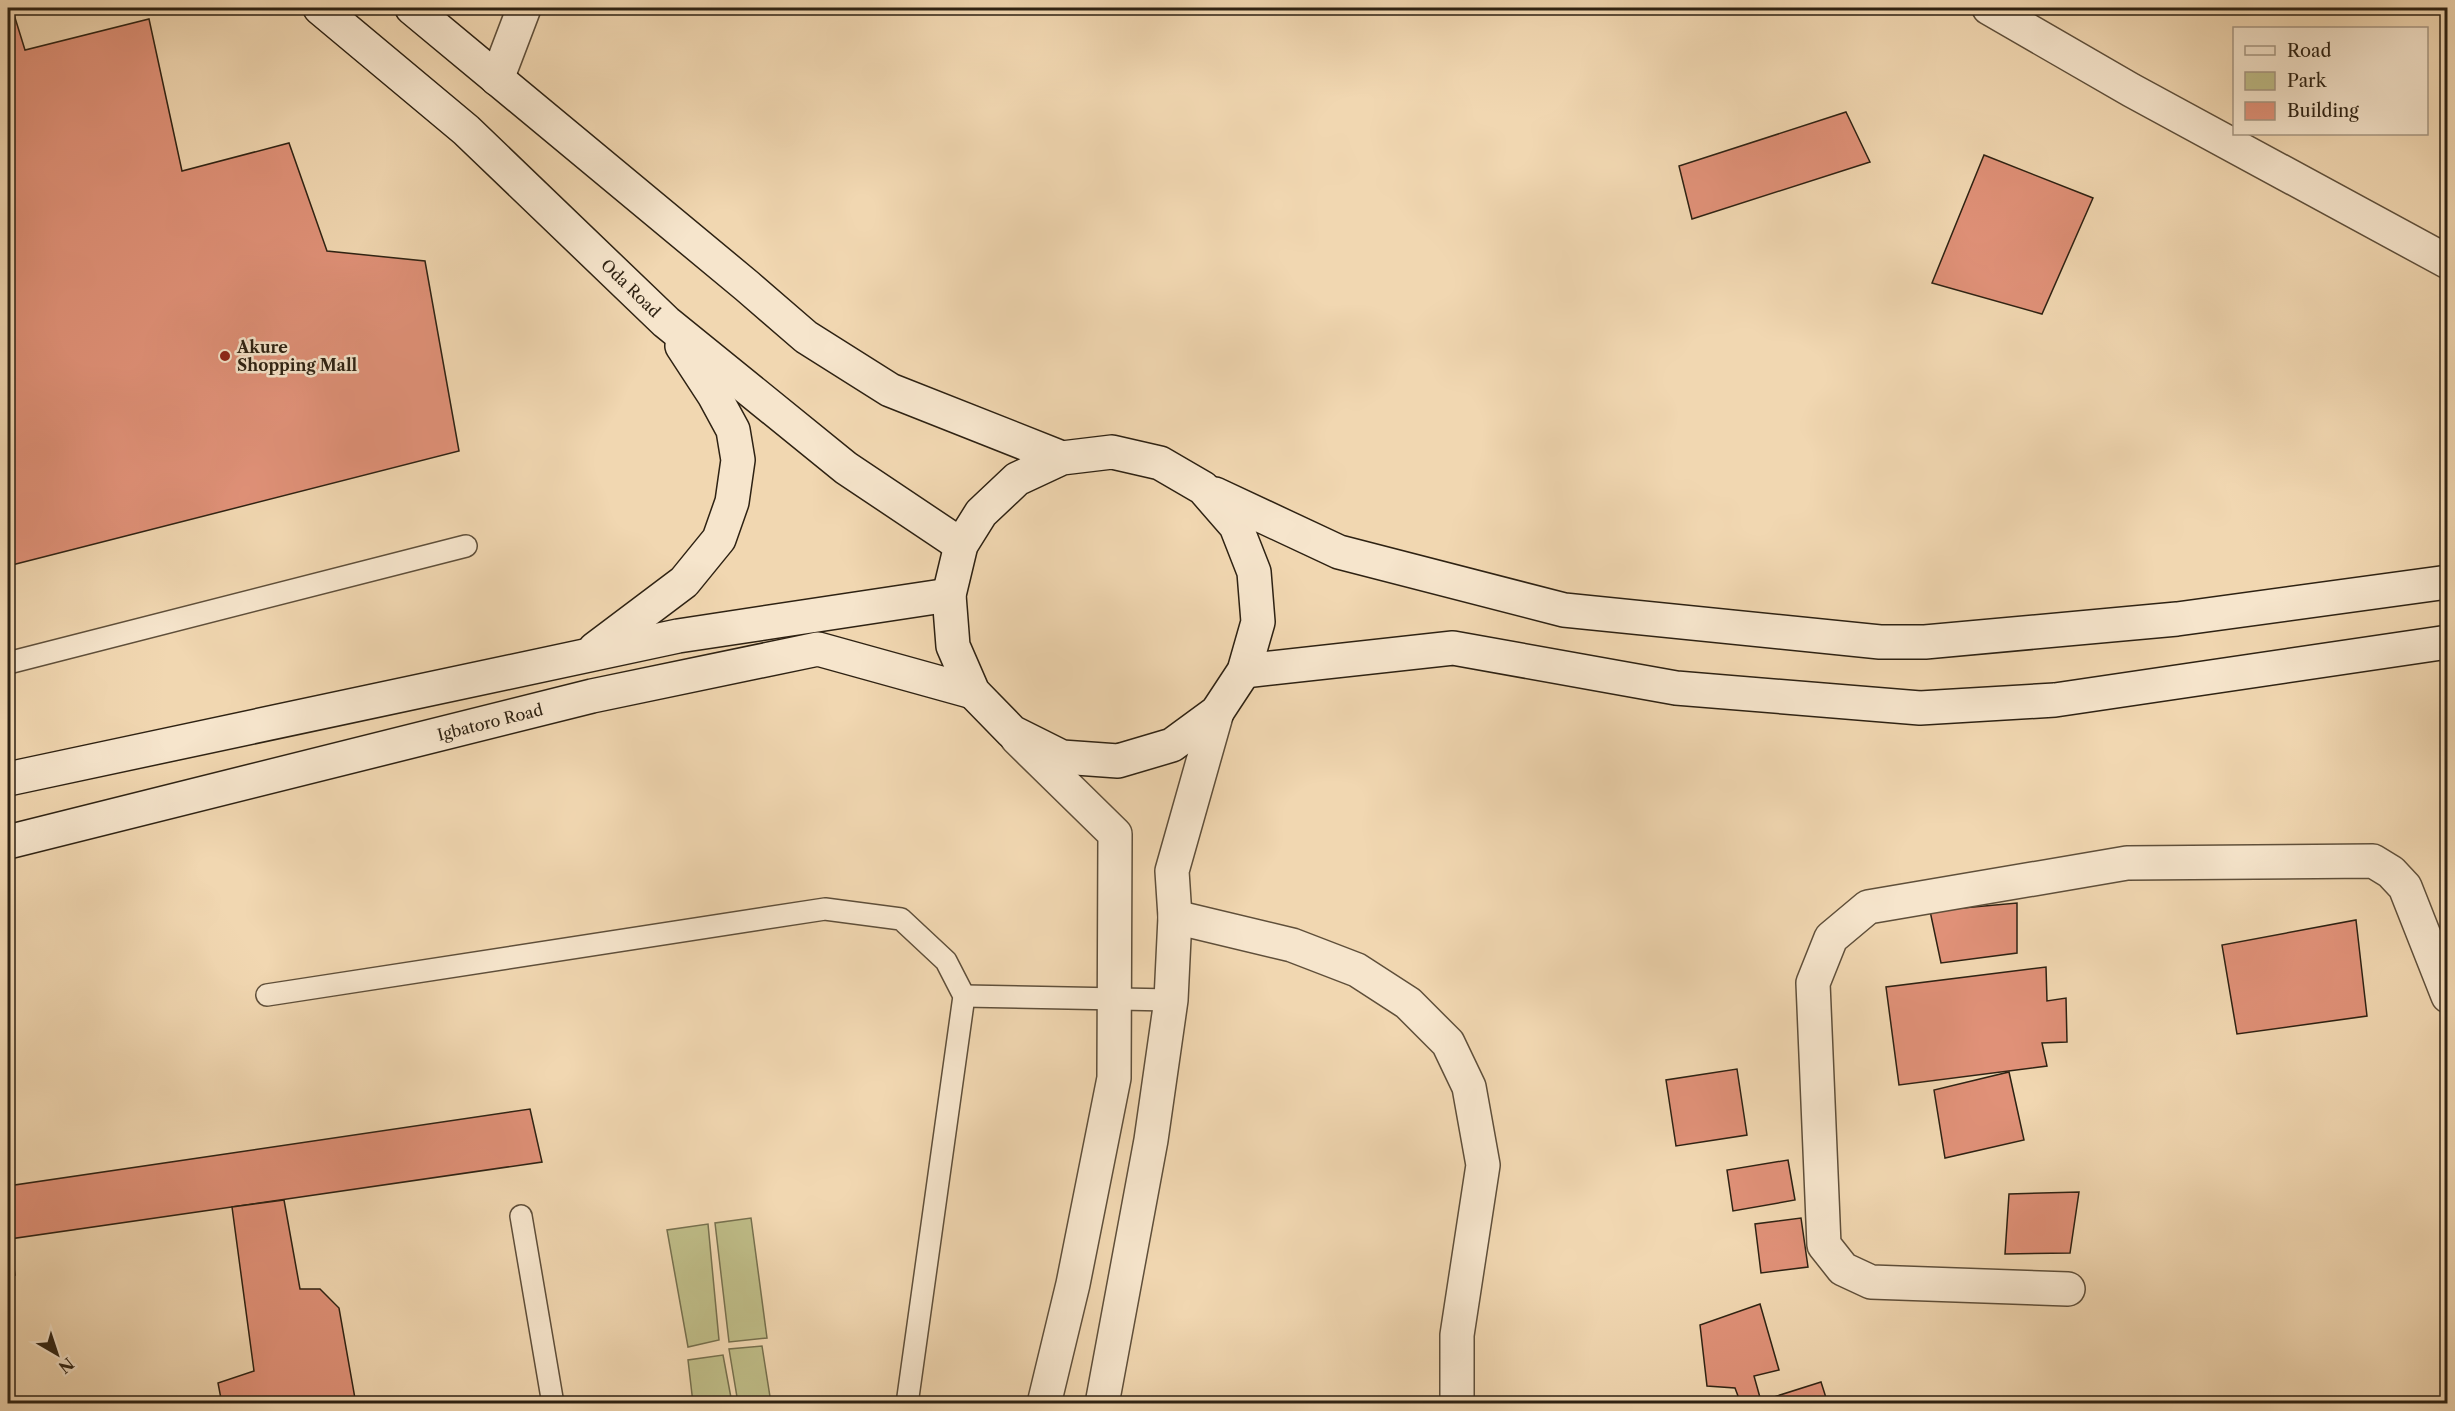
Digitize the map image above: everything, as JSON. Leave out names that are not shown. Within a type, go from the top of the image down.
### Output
[{"type":"street","name":"Oda Road","points":[[320,8],[466,130],[666,322],[846,468],[962,545]]},
{"type":"street","points":[[412,8],[747,285],[806,337],[890,390],[1062,458]]},
{"type":"street","points":[[497,79],[524,8]]},
{"type":"street","points":[[1989,8],[2131,90],[2448,262]]},
{"type":"street","points":[[587,655],[684,582],[719,539],[732,502],[738,460],[733,430],[714,395],[666,322]]},
{"type":"street","points":[[1044,1404],[1073,1284],[1114,1078],[1115,834],[973,692],[952,646],[949,595],[962,545],[981,513],[1017,479],[1062,458],[1112,452],[1160,463],[1203,488],[1339,552],[1564,610],[1880,642],[1925,642],[2177,619],[2448,582]]},
{"type":"street","points":[[1102,1404],[1151,1140],[1171,1000],[1175,917],[1172,871],[1217,712],[1244,671],[1258,622],[1254,572],[1236,526],[1203,488]]},
{"type":"street","points":[[8,779],[678,636],[949,595]]},
{"type":"street","points":[[1244,671],[1453,648],[1676,688],[1920,708],[2055,700],[2448,642]]},
{"type":"street","name":"Igbatoro Road","points":[[8,842],[592,696],[818,649],[973,692]]},
{"type":"street","points":[[1012,732],[1062,757],[1118,761],[1172,745],[1217,712]]},
{"type":"street","points":[[2068,1289],[1871,1282],[1843,1269],[1824,1245],[1813,983],[1831,938],[1868,907],[2127,863],[2373,861],[2391,872],[2405,887],[2448,996]]},
{"type":"street","points":[[1175,917],[1292,945],[1357,970],[1407,1003],[1448,1042],[1469,1087],[1483,1165],[1457,1335],[1457,1404]]},
{"type":"lane","points":[[8,663],[466,546]]},
{"type":"lane","points":[[267,995],[825,909],[901,919],[946,961],[964,996],[907,1404]]},
{"type":"lane","points":[[964,996],[1171,1000]]},
{"type":"lane","points":[[521,1216],[553,1404]]},
{"type":"green space","points":[[751,1218],[767,1338],[729,1342],[715,1223]]},
{"type":"green space","points":[[708,1224],[719,1340],[688,1347],[667,1230]]},
{"type":"green space","points":[[762,1346],[771,1403],[738,1403],[729,1349]]},
{"type":"green space","points":[[723,1355],[732,1403],[693,1403],[688,1360]]},
{"type":"building","name":"Akure Shopping Mall","points":[[8,8],[12,8],[25,50],[149,19],[182,171],[289,143],[327,251],[425,261],[459,451],[8,566]]},
{"type":"building","points":[[1846,112],[1870,162],[1692,219],[1679,166]]},
{"type":"building","points":[[1984,155],[2093,198],[2042,314],[1932,283]]},
{"type":"building","points":[[2017,903],[2017,953],[1941,963],[1930,911]]},
{"type":"building","points":[[2356,920],[2367,1016],[2237,1034],[2222,945]]},
{"type":"building","points":[[2046,967],[2047,1001],[2066,998],[2067,1042],[2042,1043],[2047,1066],[1899,1085],[1886,987]]},
{"type":"building","points":[[1737,1069],[1747,1135],[1676,1146],[1666,1080]]},
{"type":"building","points":[[2009,1072],[2024,1140],[1945,1158],[1934,1090]]},
{"type":"building","points":[[530,1109],[542,1162],[10,1239],[15,1275],[8,1276],[8,1186]]},
{"type":"building","points":[[1788,1160],[1795,1200],[1733,1211],[1727,1170]]},
{"type":"building","points":[[2079,1192],[2070,1253],[2005,1254],[2009,1194]]},
{"type":"building","points":[[284,1200],[300,1289],[320,1289],[339,1308],[356,1404],[222,1404],[218,1383],[254,1371],[232,1207]]},
{"type":"building","points":[[1801,1218],[1808,1267],[1761,1273],[1755,1224]]},
{"type":"building","points":[[1760,1304],[1779,1370],[1754,1376],[1761,1401],[1821,1382],[1828,1404],[1741,1404],[1735,1388],[1707,1386],[1700,1325]]},
{"type":"place","name":"Akure Shopping Mall","points":[[225,356]]}]
